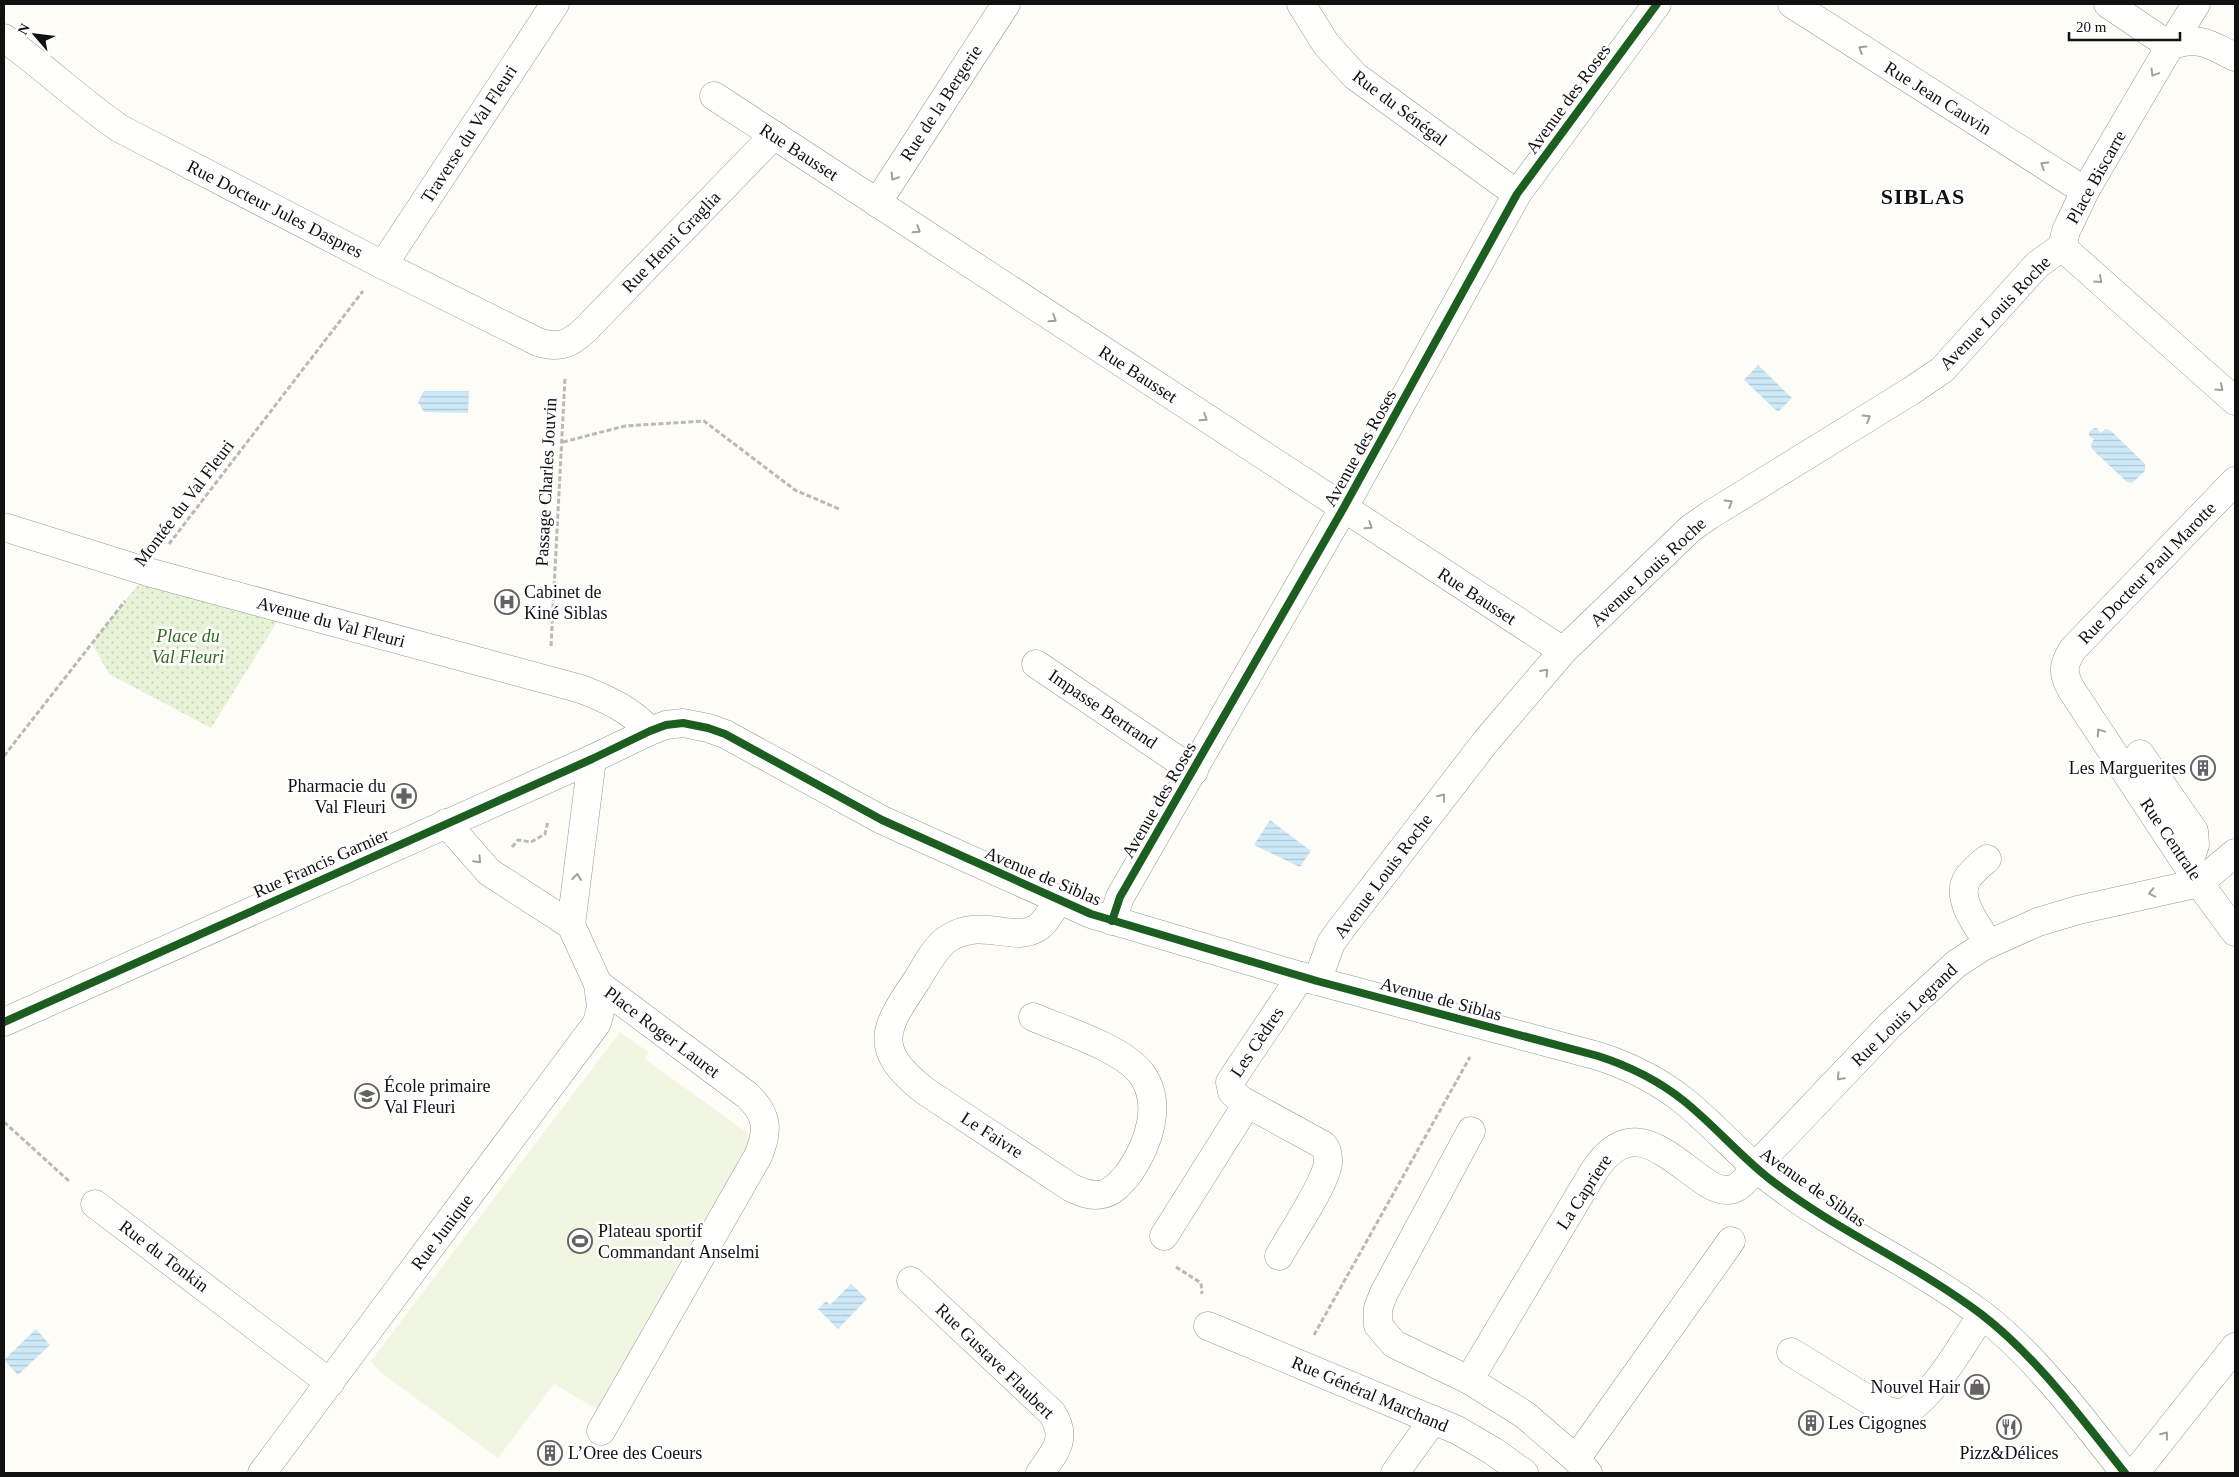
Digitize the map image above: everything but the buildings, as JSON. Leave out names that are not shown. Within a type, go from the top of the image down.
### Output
[{"type":"street","name":"Traverse du Val Fleuri","points":[[383,265],[555,4]]},
{"type":"street","name":"Rue de la Bergerie","points":[[877,203],[1006,4]]},
{"type":"street","name":"Rue du Sénégal","points":[[1301,4],[1326,44],[1355,76],[1516,194]]},
{"type":"street","name":"Avenue des Roses","points":[[1112,921],[1120,897],[1343,509],[1516,194],[1657,4]]},
{"type":"street","name":"Rue Jean Cauvin","points":[[1792,4],[2085,191]]},
{"type":"street","points":[[2108,4],[2170,46],[2181,42],[2198,41],[2235,57]]},
{"type":"street","name":"Place Biscarre","points":[[2196,4],[2085,191],[2066,231],[2062,247],[2235,401]]},
{"type":"street","name":"Rue Docteur Jules Daspres","points":[[4,38],[39,63],[83,102],[119,128],[383,265],[538,342],[552,346],[565,345]]},
{"type":"street","name":"Rue Bausset","points":[[714,96],[1343,509],[1563,651]]},
{"type":"street","name":"Rue Henri Graglia","points":[[565,345],[586,330],[774,135]]},
{"type":"street","name":"Avenue Louis Roche","points":[[1309,979],[1341,929],[1487,740],[1563,651],[1691,528],[1942,370],[2038,264],[2062,247]]},
{"type":"street","name":"Rue Docteur Paul Marotte","points":[[2064,668],[2066,659],[2073,649],[2235,481]]},
{"type":"street","name":"Avenue du Val Fleuri","points":[[4,527],[148,572],[597,695],[637,717],[650,731]]},
{"type":"street","name":"Impasse Bertrand","points":[[1036,664],[1194,771]]},
{"type":"street","name":"Rue Centrale","points":[[2064,668],[2066,680],[2071,689],[2194,874],[2235,932]]},
{"type":"street","name":"Avenue de Siblas","points":[[650,731],[683,723],[725,734],[874,816],[1058,901],[1112,921],[1309,979],[1598,1056],[1623,1065],[1684,1101],[1755,1167],[1788,1193],[1982,1315],[2012,1342],[2057,1390],[2126,1473]]},
{"type":"street","name":"Rue Francis Garnier","points":[[4,1022],[592,759],[650,731]]},
{"type":"street","points":[[2140,754],[2194,831],[2194,874],[2235,853]]},
{"type":"street","points":[[446,823],[489,872],[571,925],[592,759]]},
{"type":"street","points":[[1987,859],[1968,878],[1964,893],[1971,914],[1989,944]]},
{"type":"street","name":"Rue Louis Legrand","points":[[1755,1167],[1890,1025],[1930,985],[1956,964],[1989,944],[2038,922],[2194,874]]},
{"type":"street","name":"Le Faivre","points":[[1033,1017],[1105,1047],[1120,1056],[1140,1073],[1146,1083],[1152,1109],[1148,1140],[1124,1180],[1111,1191],[1093,1195],[1070,1187],[925,1091],[897,1066],[890,1049],[889,1031],[893,1017],[932,956],[948,938],[970,929],[980,928],[1018,933],[1031,930],[1042,924],[1058,901]]},
{"type":"street","name":"Place Roger Lauret","points":[[571,925],[598,984],[747,1095],[758,1106],[766,1127],[764,1142],[758,1156],[601,1431]]},
{"type":"street","name":"Les Cèdres","points":[[1279,1256],[1325,1172],[1328,1154],[1323,1145],[1248,1104],[1232,1092],[1230,1082],[1309,979]]},
{"type":"street","name":"Rue Junique","points":[[262,1473],[598,1023],[601,1007],[598,984]]},
{"type":"street","name":"Les Cèdres","points":[[1164,1236],[1248,1104]]},
{"type":"street","points":[[1471,1131],[1384,1293],[1378,1308],[1378,1325],[1394,1344],[1469,1380],[1525,1415],[1582,1466],[1731,1241]]},
{"type":"street","name":"La Capriere","points":[[1469,1380],[1594,1171],[1610,1151],[1627,1142],[1645,1143],[1710,1185],[1728,1192],[1743,1183],[1755,1167]]},
{"type":"street","name":"Rue du Tonkin","points":[[95,1204],[330,1383]]},
{"type":"street","name":"Rue Gustave Flaubert","points":[[911,1281],[1052,1413],[1060,1425],[1061,1432],[1056,1449],[1040,1473]]},
{"type":"street","points":[[1791,1352],[1886,1410],[1901,1414],[1919,1400],[1942,1376],[1982,1315]]},
{"type":"street","name":"Rue Général Marchand","points":[[1208,1326],[1433,1420],[1475,1440],[1524,1473]]},
{"type":"street","points":[[2134,1473],[2235,1347]]},
{"type":"street","points":[[1395,1473],[1433,1420]]},
{"type":"path","points":[[563,442],[625,426],[704,421],[795,490],[839,509]]},
{"type":"path","points":[[489,872],[502,860],[518,840],[531,842],[545,834],[549,818],[587,798]]},
{"type":"path","points":[[1324,1317],[1451,1090]]},
{"type":"path","points":[[4,1122],[95,1204]]},
{"type":"path","points":[[1174,1263],[1176,1268],[1199,1281],[1203,1286],[1198,1316],[1200,1321],[1208,1326]]},
{"type":"green space","name":"Place du Val Fleuri","points":[[148,572],[285,609],[211,728],[109,674],[92,643]]},
{"type":"green space","name":"Plateau sportif Commandant Anselmi","points":[[620,1032],[648,1052],[645,1059],[757,1140],[600,1411],[554,1384],[498,1458],[380,1372],[371,1361]]},
{"type":"water","points":[[1758,365],[1792,398],[1778,412],[1744,380]]},
{"type":"water","points":[[424,391],[469,391],[468,413],[424,412],[418,402]]},
{"type":"water","points":[[2097,428],[2100,433],[2106,429],[2110,430],[2145,464],[2145,471],[2132,483],[2127,482],[2092,449],[2091,444],[2094,439],[2089,436],[2089,432]]},
{"type":"water","points":[[1270,820],[1311,851],[1300,867],[1254,845]]},
{"type":"water","points":[[851,1284],[867,1299],[838,1329],[818,1309],[826,1301],[830,1305]]},
{"type":"water","points":[[36,1329],[50,1345],[18,1375],[4,1360]]},
{"type":"cycle path","points":[[1112,921],[1120,897],[1343,509],[1517,194],[1657,4]]},
{"type":"cycle path","points":[[4,1022],[592,759],[650,731],[666,725],[683,723],[708,728],[725,734],[882,820],[1091,914],[1317,981],[1598,1056],[1621,1064],[1643,1075],[1684,1101],[1760,1171],[1796,1198],[1849,1232],[1930,1279],[1981,1314],[2021,1349],[2040,1369],[2125,1473]]},
{"type":"place","name":"Cabinet de Kiné Siblas","points":[[507,602]]},
{"type":"place","name":"Les Marguerites","points":[[2203,768]]},
{"type":"place","name":"Pharmacie du Val Fleuri","points":[[404,796]]},
{"type":"place","name":"École primaire Val Fleuri","points":[[367,1096]]},
{"type":"place","name":"Plateau sportif Commandant Anselmi","points":[[580,1241]]},
{"type":"place","name":"Nouvel Hair","points":[[1977,1387]]},
{"type":"place","name":"Les Cigognes","points":[[1811,1423]]},
{"type":"place","name":"Pizz&Délices","points":[[2009,1427]]},
{"type":"place","name":"L’Oree des Coeurs","points":[[550,1453]]},
{"type":"district","name":"SIBLAS","points":[[1923,196]]}]
